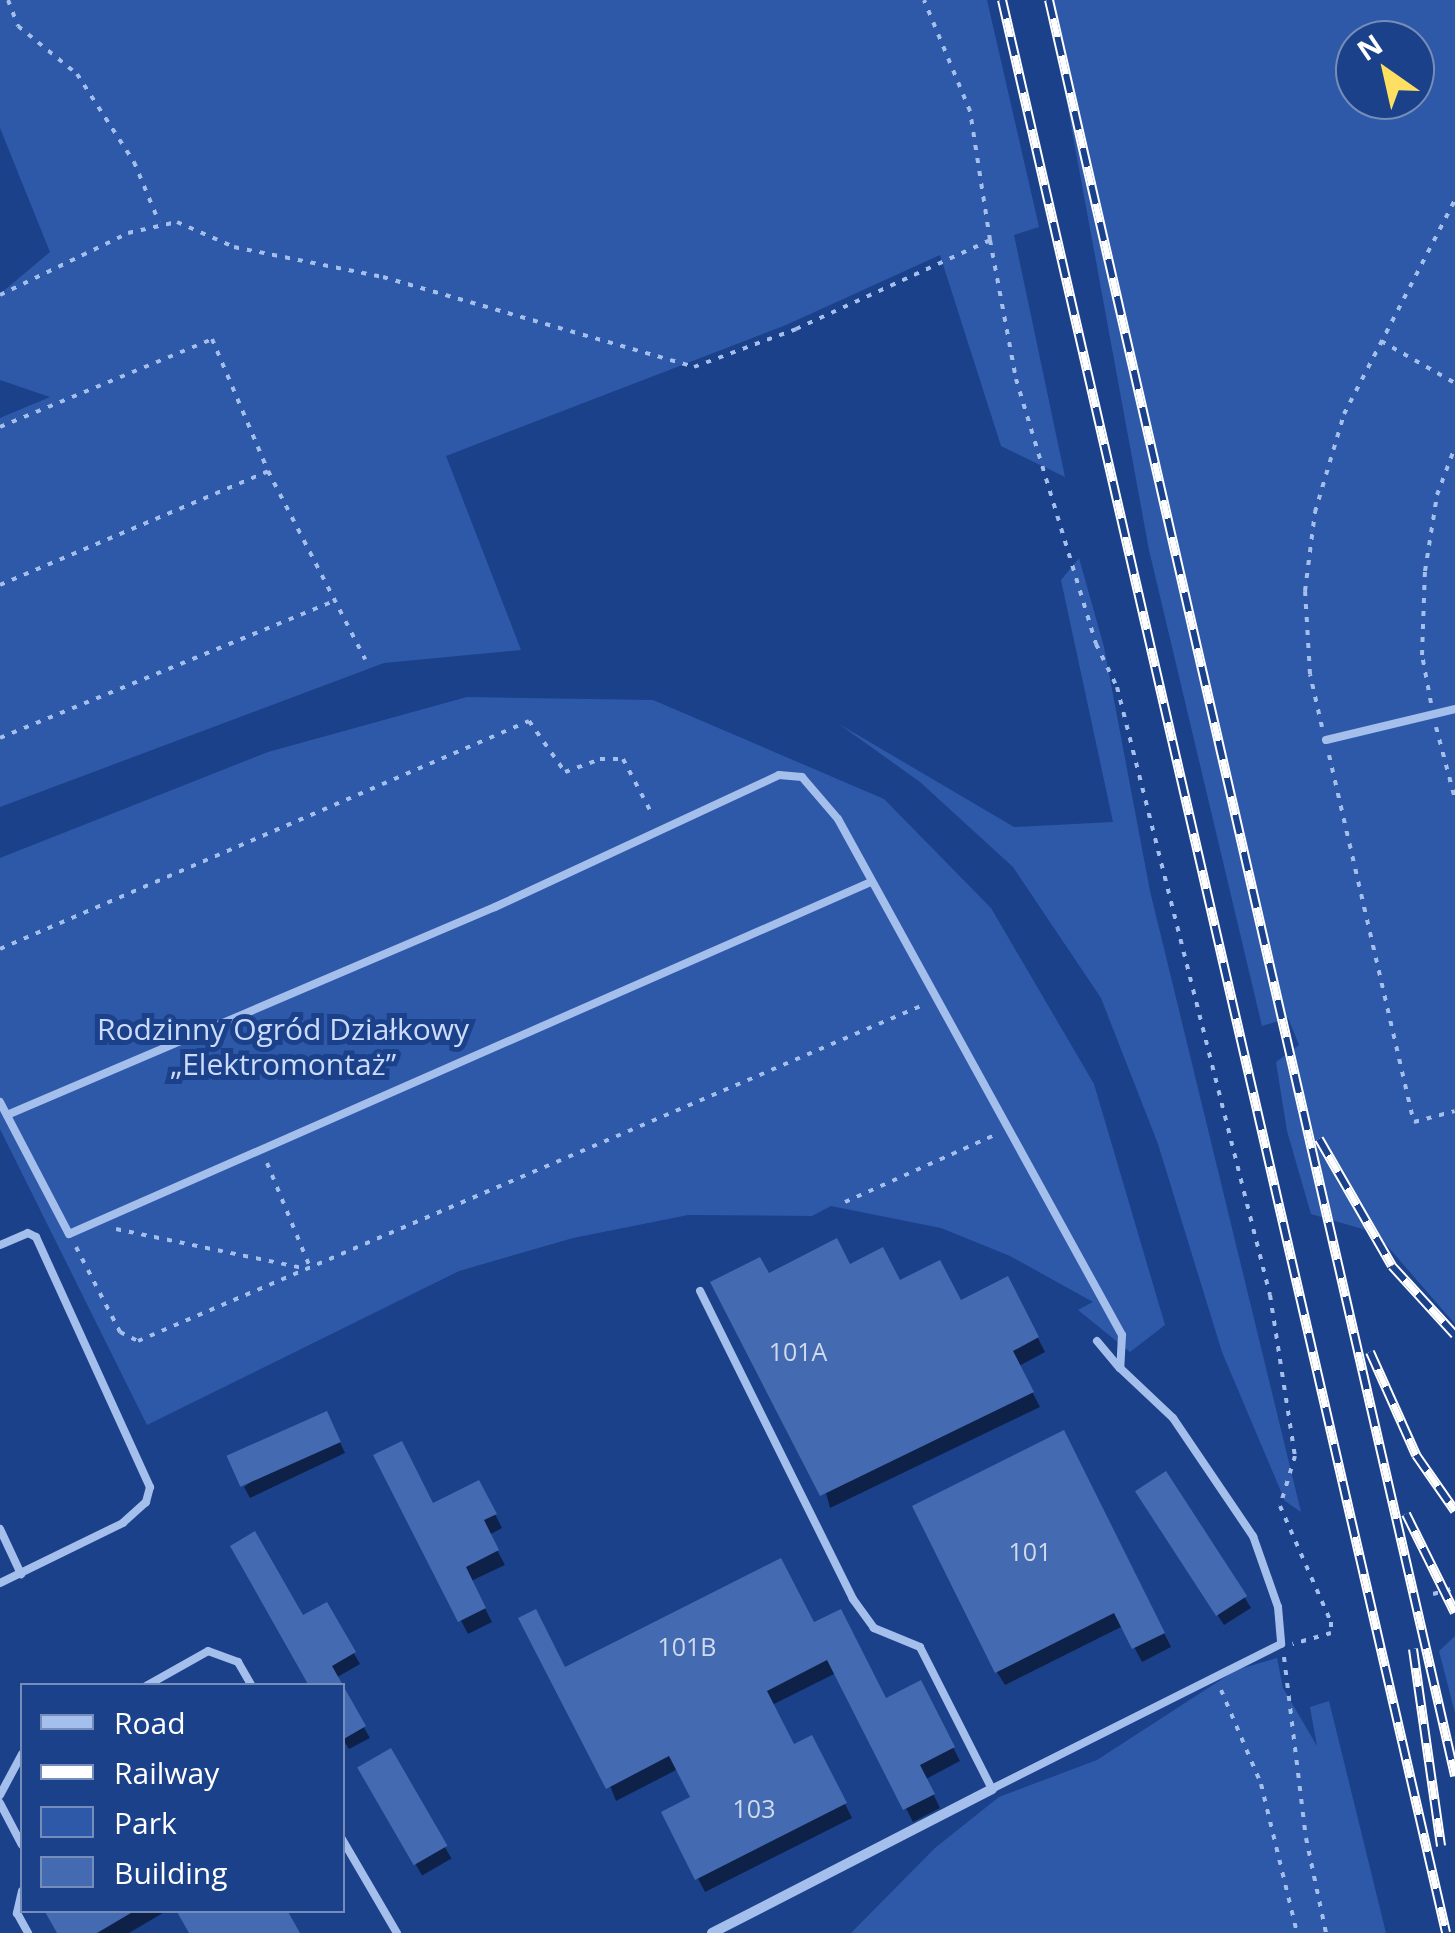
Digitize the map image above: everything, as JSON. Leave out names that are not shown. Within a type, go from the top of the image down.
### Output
[{"type":"street","points":[[712,1933],[992,1788]]},
{"type":"lane","points":[[1326,740],[1455,709]]},
{"type":"lane","points":[[7,1115],[661,831],[779,775],[796,775],[812,782],[838,819],[1122,1334],[1120,1368]]},
{"type":"lane","points":[[0,1102],[69,1234],[871,882]]},
{"type":"lane","points":[[0,1245],[28,1233],[36,1237],[150,1488],[146,1502],[123,1523],[0,1584]]},
{"type":"lane","points":[[700,1291],[853,1599],[874,1628],[920,1647],[992,1788],[1214,1674],[1282,1644],[1278,1607],[1253,1536],[1173,1418],[1097,1342]]},
{"type":"lane","points":[[0,1529],[22,1574]]},
{"type":"lane","points":[[151,1683],[208,1651],[238,1662],[250,1683]]},
{"type":"lane","points":[[0,1795],[20,1758]]},
{"type":"lane","points":[[0,1803],[20,1841]]},
{"type":"lane","points":[[345,1844],[398,1933]]},
{"type":"lane","points":[[20,1899],[17,1912],[28,1933]]},
{"type":"path","points":[[8,0],[18,26],[77,74],[134,162],[158,222]]},
{"type":"path","points":[[924,0],[970,111],[1016,380],[1096,644],[1117,687],[1228,1150],[1270,1295],[1295,1456],[1280,1506],[1330,1622],[1331,1633],[1320,1639],[1282,1644],[1301,1756],[1306,1838],[1326,1933]]},
{"type":"path","points":[[1455,200],[1344,414],[1314,512],[1306,607],[1310,674],[1414,1122],[1455,1110]]},
{"type":"path","points":[[0,295],[158,222],[196,228],[234,247],[383,277],[694,367],[796,329],[990,240]]},
{"type":"path","points":[[0,428],[212,338],[268,470],[365,659]]},
{"type":"path","points":[[1381,342],[1455,383]]},
{"type":"path","points":[[1455,447],[1437,495],[1425,571],[1422,654],[1455,800]]},
{"type":"path","points":[[0,585],[268,470]]},
{"type":"path","points":[[0,738],[334,602]]},
{"type":"path","points":[[0,950],[529,721],[566,772],[600,758],[623,759],[661,831]]},
{"type":"path","points":[[69,1234],[120,1332],[138,1340],[311,1270],[937,999]]},
{"type":"path","points":[[845,1202],[1008,1130]]},
{"type":"path","points":[[262,1149],[311,1270]]},
{"type":"path","points":[[92,1224],[311,1270]]},
{"type":"path","points":[[1432,1594],[1455,1588]]},
{"type":"path","points":[[1214,1674],[1261,1784],[1297,1933]]},
{"type":"green space","points":[[0,0],[987,0],[1039,227],[1014,235],[1065,477],[1001,446],[940,255],[786,325],[446,456],[521,650],[384,663],[0,807],[0,418],[50,397],[0,380],[0,294],[50,252],[0,128]]},
{"type":"green space","points":[[1048,0],[1455,0],[1455,1324],[1376,1233],[1311,1214],[1287,1131],[1276,1062],[1299,1045],[1288,1018],[1262,1026],[1149,550]]},
{"type":"green space","points":[[1079,558],[1104,647],[1150,891],[1301,1512],[1285,1501],[1222,1352],[1158,1144],[1101,998],[1013,867],[920,782],[839,724],[1014,827],[1113,822],[1061,580]]},
{"type":"green space","name":"Rodzinny Ogród Działkowy „Elektromontaż”","points":[[467,697],[653,700],[884,799],[991,908],[1094,1084],[1165,1325],[1130,1352],[1078,1310],[1093,1302],[1010,1256],[941,1228],[831,1206],[812,1216],[688,1215],[573,1238],[459,1271],[147,1425],[0,1129],[0,858],[268,752]]},
{"type":"green space","points":[[1455,1636],[1455,1713],[1439,1651]]},
{"type":"green space","points":[[1277,1658],[1283,1688],[1317,1746],[1310,1707],[1329,1701],[1386,1933],[851,1933],[935,1848],[999,1797],[1097,1760],[1236,1670]]},
{"type":"building","points":[[837,1238],[850,1264],[883,1247],[900,1280],[940,1260],[961,1300],[1008,1276],[1039,1337],[1013,1351],[1034,1392],[820,1496],[710,1282],[760,1257],[769,1273]]},
{"type":"building","points":[[327,1411],[341,1442],[240,1487],[227,1456]]},
{"type":"building","points":[[1064,1430],[1165,1633],[1132,1649],[1114,1613],[995,1673],[912,1506]]},
{"type":"building","points":[[402,1441],[433,1503],[479,1480],[497,1514],[484,1520],[499,1550],[466,1567],[486,1608],[458,1622],[373,1455]]},
{"type":"building","points":[[1166,1471],[1247,1596],[1216,1616],[1135,1491]]},
{"type":"building","points":[[255,1531],[303,1615],[327,1602],[356,1652],[332,1666],[342,1683],[307,1683],[230,1546]]},
{"type":"building","points":[[781,1558],[814,1622],[841,1609],[886,1698],[921,1680],[955,1747],[920,1765],[935,1794],[903,1810],[827,1660],[767,1691],[794,1744],[812,1735],[847,1803],[695,1880],[661,1812],[690,1797],[669,1756],[606,1789],[518,1618],[536,1609],[565,1667]]},
{"type":"building","points":[[345,1689],[366,1726],[345,1738]]},
{"type":"building","points":[[391,1748],[448,1846],[414,1865],[357,1768]]},
{"type":"building","points":[[46,1913],[131,1913],[97,1933],[57,1933]]},
{"type":"building","points":[[178,1913],[289,1913],[300,1933],[189,1933]]},
{"type":"railway","points":[[1002,0],[1446,1933]]},
{"type":"railway","points":[[1049,0],[1455,1776]]},
{"type":"railway","points":[[1319,1139],[1392,1266],[1455,1335]]},
{"type":"railway","points":[[1370,1352],[1416,1455],[1455,1511]]},
{"type":"railway","points":[[1406,1514],[1455,1613]]},
{"type":"railway","points":[[1413,1649],[1441,1846]]}]
